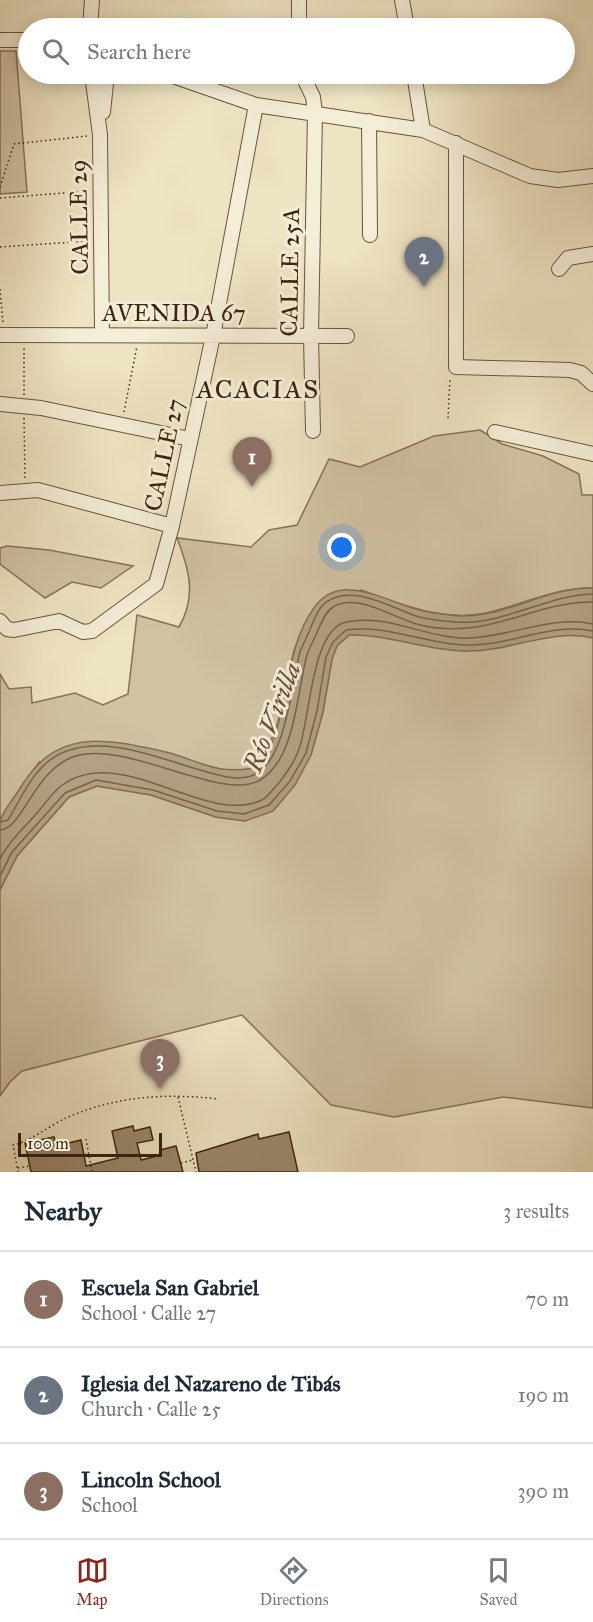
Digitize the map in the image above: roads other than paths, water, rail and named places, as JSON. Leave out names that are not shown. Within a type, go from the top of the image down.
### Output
[{"type":"street","points":[[91,18],[93,0]]},
{"type":"street","points":[[299,0],[299,18]]},
{"type":"street","points":[[402,0],[405,18]]},
{"type":"street","points":[[0,40],[18,40]]},
{"type":"street","name":"CALLE 29","points":[[93,84],[100,135],[102,190],[102,335]]},
{"type":"street","name":"CALLE 29","points":[[100,135],[106,84]]},
{"type":"street","points":[[196,84],[256,105],[423,130],[530,176],[558,180],[593,176]]},
{"type":"street","name":"CALLE 25A","points":[[307,84],[313,97],[315,114],[311,336],[313,431]]},
{"type":"street","points":[[416,84],[423,130]]},
{"type":"street","name":"CALLE 27","points":[[3,625],[59,621],[83,632],[92,631],[156,584],[172,526],[213,336],[256,105]]},
{"type":"street","points":[[369,121],[370,235]]},
{"type":"street","points":[[456,143],[456,367],[570,370],[581,373],[593,384]]},
{"type":"street","points":[[559,269],[568,258],[593,254]]},
{"type":"street","name":"AVENIDA 67","points":[[2,335],[347,336]]},
{"type":"street","points":[[0,404],[41,408],[190,439]]},
{"type":"street","points":[[495,432],[593,454]]},
{"type":"street","points":[[0,493],[38,490],[172,526]]},
{"type":"water","name":"Río Virilla","points":[[593,588],[593,638],[562,636],[499,648],[467,651],[379,637],[349,635],[337,646],[332,659],[323,712],[311,755],[295,785],[273,811],[245,821],[216,817],[151,795],[97,786],[69,797],[17,856],[0,890],[0,822],[3,814],[33,770],[49,756],[65,747],[83,742],[122,743],[166,752],[218,768],[240,770],[254,768],[269,750],[276,730],[298,640],[314,608],[325,597],[338,591],[351,590],[366,592],[423,611],[468,616],[486,614],[557,593]]},
{"type":"place","name":"Iglesia del Nazareno de Tibás","points":[[424,287]]},
{"type":"place","name":"Escuela San Gabriel","points":[[252,487]]},
{"type":"place","name":"Lincoln School","points":[[160,1089]]},
{"type":"district","name":"ACACIAS","points":[[258,389]]}]
